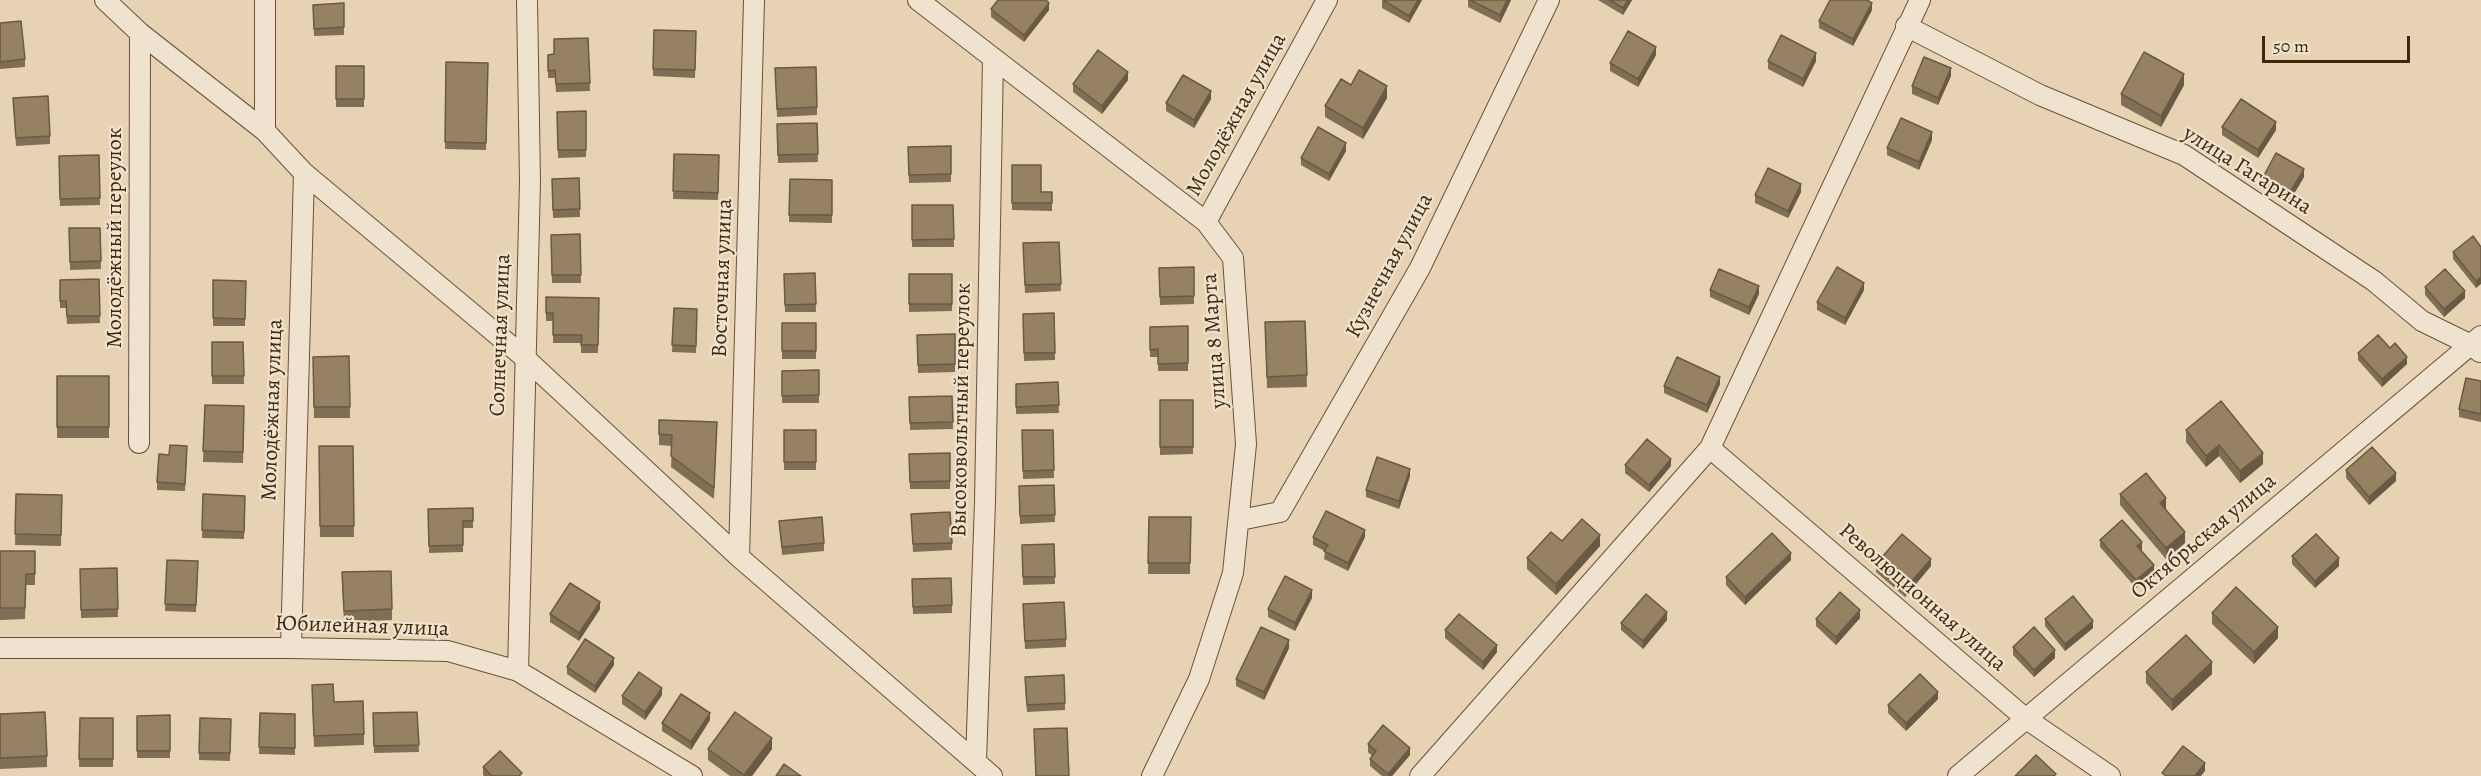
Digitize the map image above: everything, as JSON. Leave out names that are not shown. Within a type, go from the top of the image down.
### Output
[{"type":"street","points":[[105,0],[141,33],[265,131],[304,173],[524,357],[739,557],[992,776]]},
{"type":"street","points":[[265,131],[266,0]]},
{"type":"street","name":"Солнечная улица","points":[[518,671],[530,181],[527,0]]},
{"type":"street","name":"Восточная улица","points":[[739,557],[754,0]]},
{"type":"street","name":"улица 8 Марта","points":[[918,0],[1206,222],[1233,258],[1246,444],[1233,573],[1199,679],[1152,776]]},
{"type":"street","name":"Молодёжная улица","points":[[1206,222],[1327,0]]},
{"type":"street","name":"Кузнечная улица","points":[[1240,520],[1280,512],[1420,268],[1549,0]]},
{"type":"street","points":[[1420,776],[1710,448],[1920,0]]},
{"type":"street","name":"улица Гагарина","points":[[1906,26],[2040,96],[2184,155],[2374,281],[2422,321],[2478,345]]},
{"type":"street","name":"Молодёжный переулок","points":[[139,443],[141,33]]},
{"type":"street","name":"Высоковольтный переулок","points":[[976,761],[985,490],[993,59]]},
{"type":"street","name":"Молодёжная улица","points":[[291,648],[304,173]]},
{"type":"street","name":"Октябрьская улица","points":[[1958,776],[2025,718],[2478,345]]},
{"type":"street","name":"Революционная улица","points":[[1710,448],[2025,718],[2110,776]]},
{"type":"street","name":"Юбилейная улица","points":[[0,648],[291,648],[448,651],[518,671],[692,776]]},
{"type":"building","points":[[998,0],[1046,0],[1049,3],[1024,35],[991,9]]},
{"type":"building","points":[[1383,0],[1418,0],[1409,16]]},
{"type":"building","points":[[1470,0],[1507,0],[1500,15]]},
{"type":"building","points":[[1610,0],[1628,0],[1623,8]]},
{"type":"building","points":[[1830,0],[1867,0],[1872,3],[1853,39],[1819,21]]},
{"type":"building","points":[[344,3],[344,27],[314,29],[313,5]]},
{"type":"building","points":[[21,21],[25,59],[0,62],[0,23]]},
{"type":"building","points":[[654,30],[696,31],[695,70],[653,69]]},
{"type":"building","points":[[1628,31],[1656,47],[1638,79],[1610,63]]},
{"type":"building","points":[[1781,35],[1816,53],[1803,79],[1768,61]]},
{"type":"building","points":[[588,38],[590,83],[556,84],[555,70],[548,71],[548,55],[554,54],[554,39]]},
{"type":"building","points":[[1098,50],[1128,72],[1102,106],[1073,84]]},
{"type":"building","points":[[2144,52],[2184,74],[2161,116],[2121,94]]},
{"type":"building","points":[[1924,57],[1951,68],[1938,98],[1912,86]]},
{"type":"building","points":[[446,62],[488,63],[486,143],[445,142]]},
{"type":"building","points":[[336,66],[364,66],[364,99],[336,99]]},
{"type":"building","points":[[816,67],[817,107],[777,109],[775,68]]},
{"type":"building","points":[[1359,70],[1387,86],[1363,128],[1325,106],[1341,79],[1351,85]]},
{"type":"building","points":[[1183,75],[1211,91],[1194,120],[1166,103]]},
{"type":"building","points":[[48,96],[50,136],[16,138],[13,98]]},
{"type":"building","points":[[2241,99],[2276,122],[2258,150],[2222,127]]},
{"type":"building","points":[[586,111],[586,150],[558,150],[557,112]]},
{"type":"building","points":[[1901,118],[1932,132],[1919,162],[1887,148]]},
{"type":"building","points":[[817,123],[818,154],[778,155],[777,124]]},
{"type":"building","points":[[1318,127],[1346,143],[1329,174],[1301,158]]},
{"type":"building","points":[[951,146],[951,174],[909,175],[908,147]]},
{"type":"building","points":[[2276,153],[2304,169],[2289,194],[2262,179]]},
{"type":"building","points":[[674,154],[719,155],[718,193],[673,191]]},
{"type":"building","points":[[99,155],[100,198],[60,199],[59,156]]},
{"type":"building","points":[[1012,165],[1041,165],[1041,192],[1052,192],[1052,203],[1012,203]]},
{"type":"building","points":[[1768,168],[1801,184],[1788,211],[1755,195]]},
{"type":"building","points":[[579,178],[580,209],[553,210],[552,179]]},
{"type":"building","points":[[790,179],[832,180],[832,215],[789,215]]},
{"type":"building","points":[[912,205],[953,205],[954,239],[912,240]]},
{"type":"building","points":[[69,228],[100,228],[101,261],[70,262]]},
{"type":"building","points":[[580,234],[581,275],[552,275],[551,235]]},
{"type":"building","points":[[2473,236],[2481,247],[2481,277],[2476,281],[2453,252]]},
{"type":"building","points":[[1059,242],[1061,284],[1025,285],[1023,243]]},
{"type":"building","points":[[1194,267],[1194,296],[1160,297],[1159,268]]},
{"type":"building","points":[[1837,267],[1864,283],[1845,318],[1817,302]]},
{"type":"building","points":[[1719,269],[1759,286],[1749,307],[1710,290]]},
{"type":"building","points":[[2445,269],[2465,291],[2444,309],[2425,287]]},
{"type":"building","points":[[815,273],[816,304],[785,305],[784,274]]},
{"type":"building","points":[[909,274],[952,274],[952,304],[909,304]]},
{"type":"building","points":[[99,279],[100,316],[67,316],[66,301],[60,301],[60,280]]},
{"type":"building","points":[[213,280],[246,281],[245,319],[213,318]]},
{"type":"building","points":[[546,297],[599,298],[598,345],[581,345],[582,335],[553,335],[553,313],[546,313]]},
{"type":"building","points":[[674,308],[697,309],[696,346],[672,345]]},
{"type":"building","points":[[1054,313],[1055,353],[1024,353],[1023,314]]},
{"type":"building","points":[[1305,321],[1307,375],[1267,377],[1265,322]]},
{"type":"building","points":[[782,323],[816,323],[816,351],[782,351]]},
{"type":"building","points":[[1188,326],[1188,363],[1158,364],[1158,349],[1150,350],[1150,327]]},
{"type":"building","points":[[955,334],[955,364],[918,365],[917,335]]},
{"type":"building","points":[[2378,335],[2390,348],[2395,343],[2407,357],[2382,379],[2358,353]]},
{"type":"building","points":[[212,342],[243,342],[244,376],[212,376]]},
{"type":"building","points":[[349,356],[350,407],[314,407],[313,357]]},
{"type":"building","points":[[1677,357],[1720,377],[1707,405],[1664,386]]},
{"type":"building","points":[[819,370],[819,395],[782,396],[782,371]]},
{"type":"building","points":[[57,376],[109,376],[109,427],[57,427]]},
{"type":"building","points":[[2466,378],[2481,381],[2481,414],[2459,409]]},
{"type":"building","points":[[1058,382],[1059,405],[1016,407],[1016,384]]},
{"type":"building","points":[[952,396],[953,422],[910,423],[909,397]]},
{"type":"building","points":[[1160,400],[1193,400],[1193,447],[1160,447]]},
{"type":"building","points":[[2221,401],[2263,453],[2240,471],[2219,445],[2206,456],[2186,430]]},
{"type":"building","points":[[205,405],[244,406],[243,452],[203,451]]},
{"type":"building","points":[[659,420],[717,422],[714,488],[671,456],[672,435],[659,434]]},
{"type":"building","points":[[784,430],[816,430],[816,462],[784,462]]},
{"type":"building","points":[[1022,430],[1053,430],[1054,470],[1023,471]]},
{"type":"building","points":[[1647,439],[1671,459],[1649,485],[1625,465]]},
{"type":"building","points":[[170,445],[187,446],[185,484],[157,482],[159,454],[169,455]]},
{"type":"building","points":[[319,446],[353,446],[354,526],[320,526]]},
{"type":"building","points":[[2372,447],[2396,473],[2369,497],[2346,470]]},
{"type":"building","points":[[950,453],[950,481],[910,482],[909,454]]},
{"type":"building","points":[[1377,457],[1410,469],[1399,501],[1366,490]]},
{"type":"building","points":[[2146,473],[2166,498],[2160,503],[2185,532],[2166,548],[2120,494]]},
{"type":"building","points":[[1054,485],[1055,515],[1020,516],[1019,486]]},
{"type":"building","points":[[16,494],[62,495],[61,535],[15,534]]},
{"type":"building","points":[[203,494],[245,496],[244,532],[202,530]]},
{"type":"building","points":[[473,508],[473,521],[463,521],[463,545],[429,546],[428,509]]},
{"type":"building","points":[[1326,511],[1365,530],[1348,563],[1324,551],[1328,545],[1313,537]]},
{"type":"building","points":[[950,512],[952,543],[913,544],[911,514]]},
{"type":"building","points":[[822,517],[824,543],[782,547],[779,521]]},
{"type":"building","points":[[1149,517],[1191,517],[1190,563],[1148,563]]},
{"type":"building","points":[[1582,519],[1600,535],[1556,584],[1527,558],[1551,532],[1562,541]]},
{"type":"building","points":[[2122,520],[2142,542],[2137,546],[2154,565],[2136,580],[2100,540]]},
{"type":"building","points":[[1772,533],[1791,553],[1745,597],[1726,577]]},
{"type":"building","points":[[1902,534],[1931,559],[1905,589],[1876,564]]},
{"type":"building","points":[[2316,534],[2339,558],[2315,581],[2292,556]]},
{"type":"building","points":[[1054,544],[1055,577],[1023,577],[1022,545]]},
{"type":"building","points":[[0,551],[35,551],[35,574],[26,574],[25,608],[0,608]]},
{"type":"building","points":[[167,560],[198,561],[196,605],[165,604]]},
{"type":"building","points":[[117,568],[118,609],[81,610],[80,569]]},
{"type":"building","points":[[391,571],[392,609],[344,611],[342,572]]},
{"type":"building","points":[[1285,576],[1312,590],[1295,623],[1268,609]]},
{"type":"building","points":[[951,578],[952,605],[913,607],[912,579]]},
{"type":"building","points":[[570,583],[600,602],[579,633],[550,614]]},
{"type":"building","points":[[2236,587],[2278,627],[2254,652],[2212,613]]},
{"type":"building","points":[[1840,592],[1860,610],[1836,637],[1816,619]]},
{"type":"building","points":[[1646,594],[1667,612],[1643,641],[1621,623]]},
{"type":"building","points":[[2073,596],[2093,621],[2065,644],[2045,619]]},
{"type":"building","points":[[1064,602],[1066,639],[1025,641],[1023,604]]},
{"type":"building","points":[[1459,614],[1497,645],[1483,662],[1445,630]]},
{"type":"building","points":[[1261,627],[1289,640],[1264,692],[1236,679]]},
{"type":"building","points":[[2034,627],[2055,650],[2034,670],[2013,647]]},
{"type":"building","points":[[2186,635],[2212,662],[2172,700],[2146,672]]},
{"type":"building","points":[[585,639],[614,658],[595,686],[567,667]]},
{"type":"building","points":[[639,672],[662,688],[645,712],[622,696]]},
{"type":"building","points":[[1920,674],[1938,692],[1906,723],[1888,705]]},
{"type":"building","points":[[1064,675],[1065,703],[1027,705],[1025,677]]},
{"type":"building","points":[[333,684],[334,702],[363,701],[364,734],[314,736],[312,685]]},
{"type":"building","points":[[681,694],[710,713],[691,742],[662,723]]},
{"type":"building","points":[[45,712],[47,756],[0,758],[0,714]]},
{"type":"building","points":[[417,712],[419,745],[374,746],[373,713]]},
{"type":"building","points":[[735,712],[772,738],[744,775],[708,749]]},
{"type":"building","points":[[260,713],[295,714],[295,748],[259,747]]},
{"type":"building","points":[[170,715],[170,751],[137,751],[137,716]]},
{"type":"building","points":[[80,718],[113,718],[113,759],[79,759]]},
{"type":"building","points":[[200,718],[231,719],[230,753],[199,753]]},
{"type":"building","points":[[1383,725],[1410,748],[1388,774],[1370,759],[1376,751],[1368,744]]},
{"type":"building","points":[[1067,728],[1069,776],[1036,776],[1034,729]]},
{"type":"building","points":[[2183,746],[2205,763],[2195,776],[2166,776],[2162,773]]},
{"type":"building","points":[[500,751],[522,773],[519,776],[492,776],[483,767]]},
{"type":"building","points":[[2036,755],[2056,774],[2054,776],[2015,776]]},
{"type":"building","points":[[784,764],[801,776],[776,776]]}]
